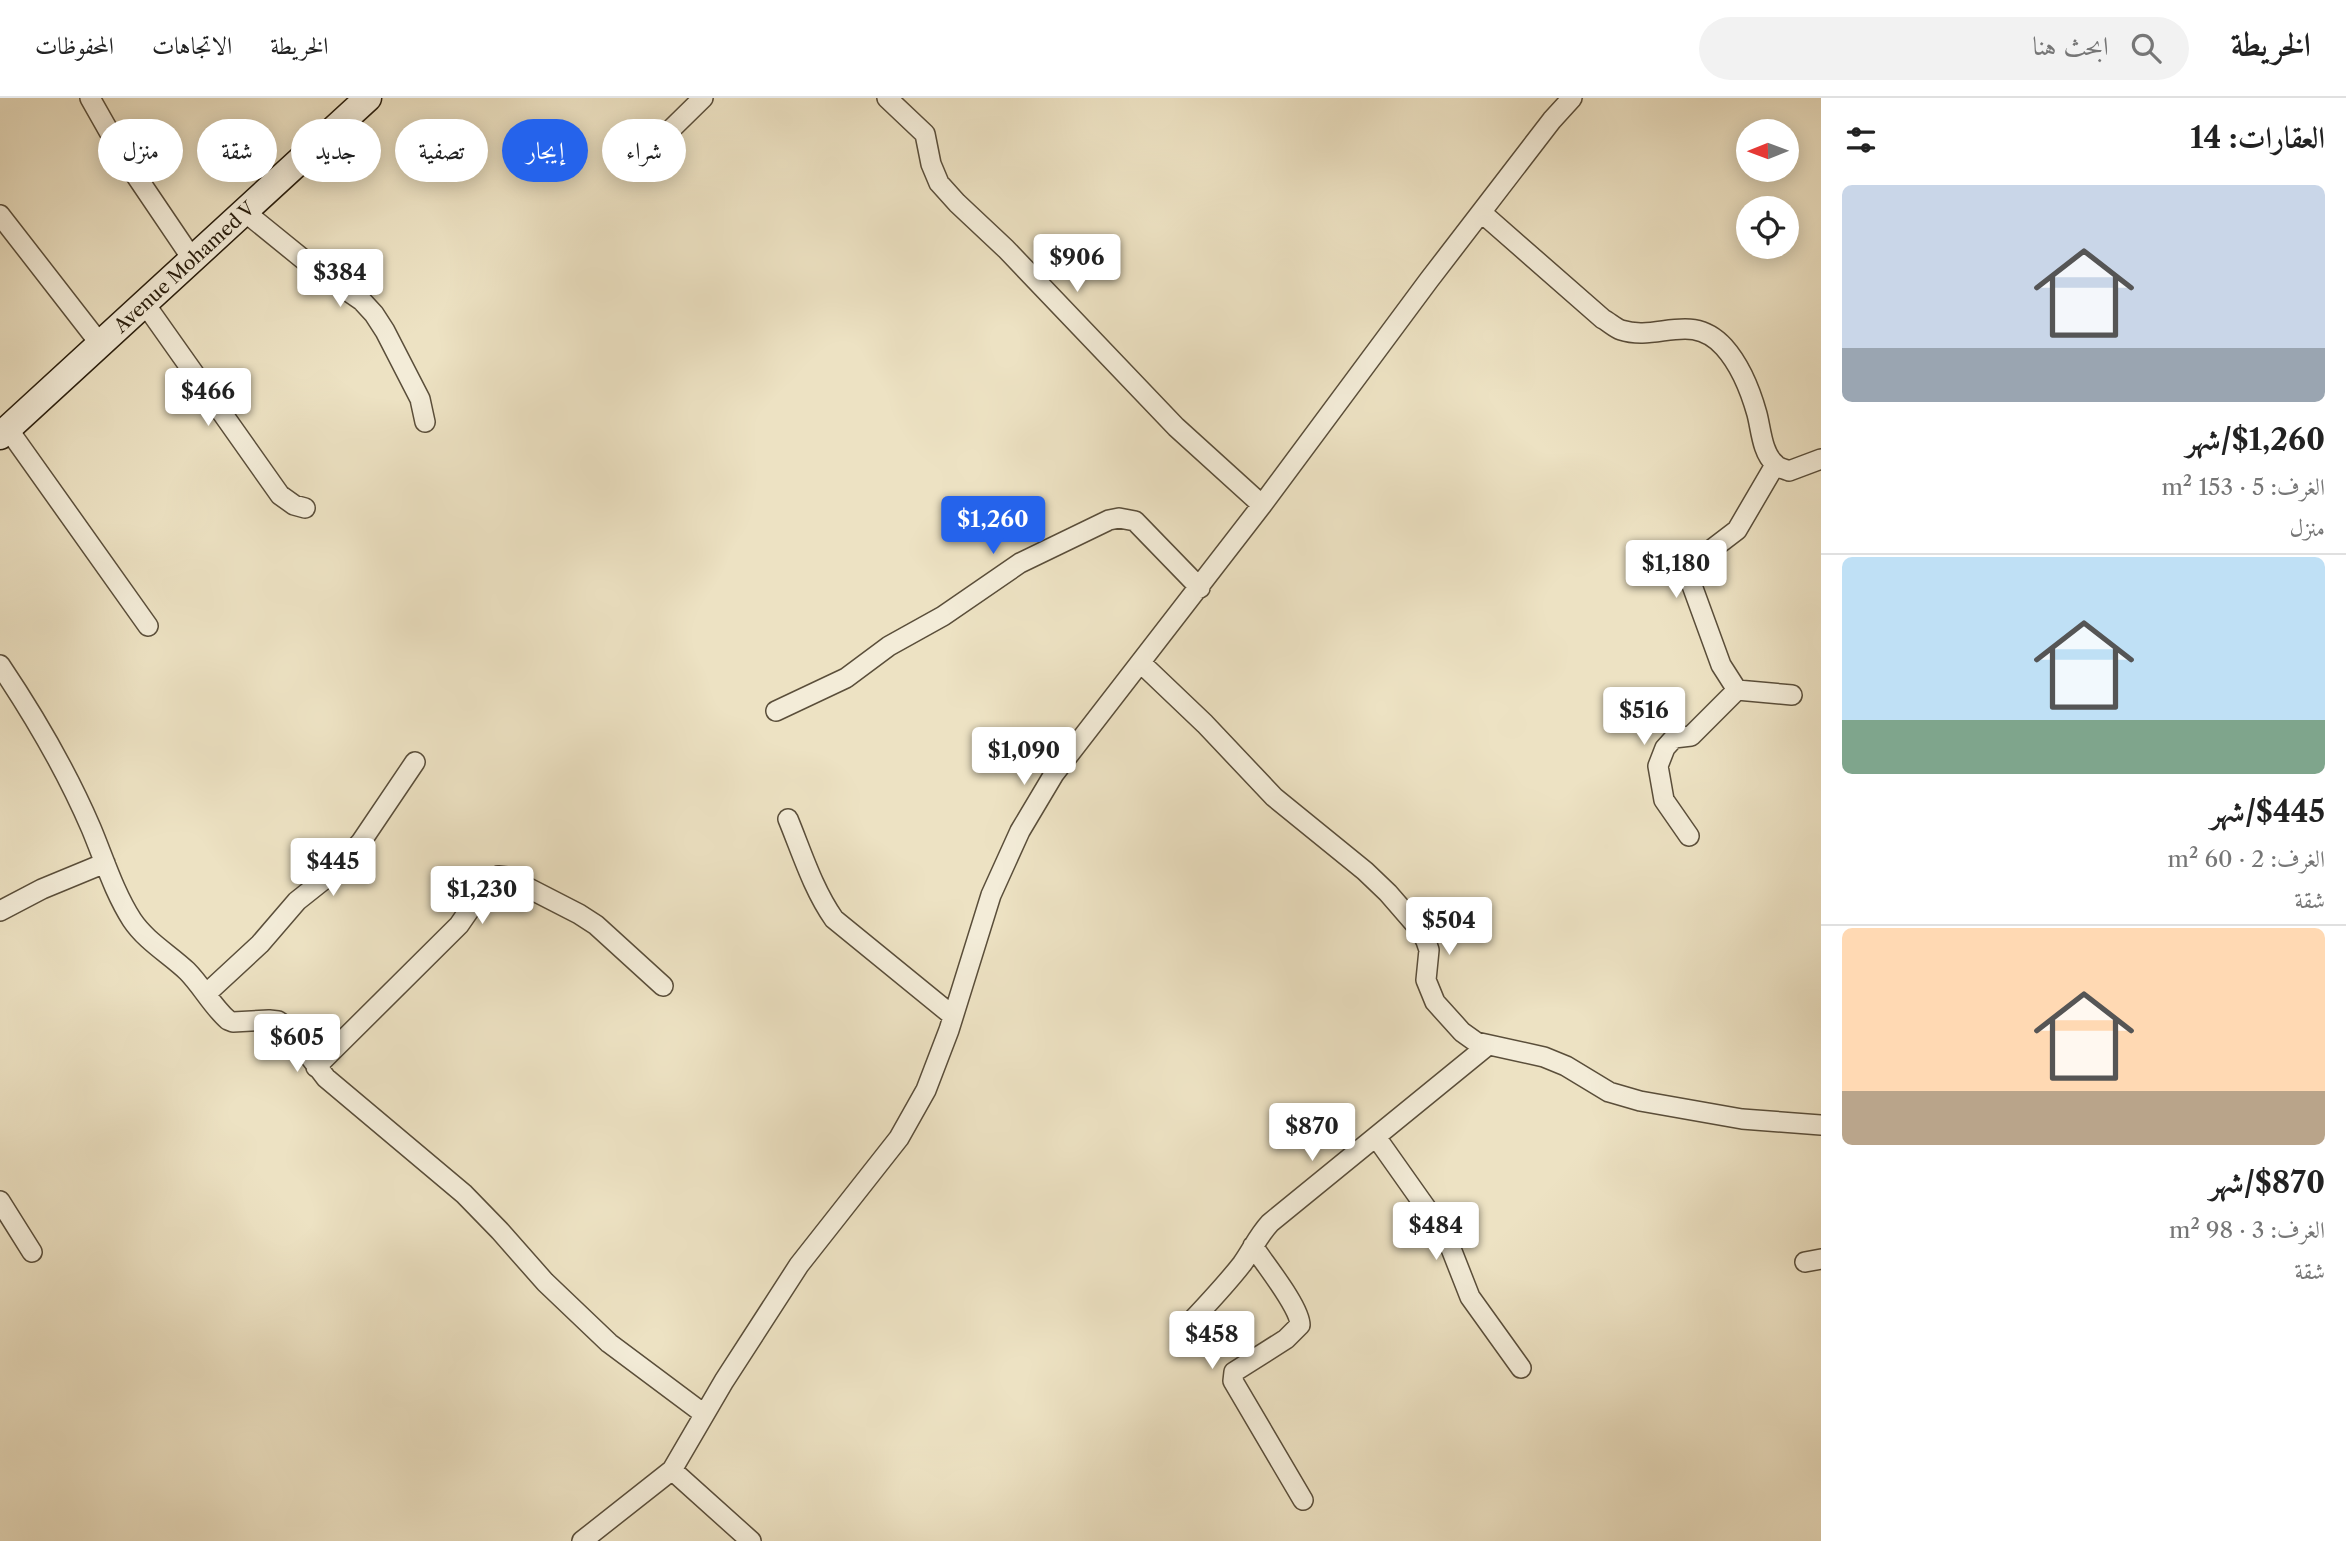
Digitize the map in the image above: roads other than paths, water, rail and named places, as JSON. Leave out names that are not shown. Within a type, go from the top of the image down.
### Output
[{"type":"main road","name":"Avenue Mohamed V","points":[[4,433],[368,98]]},
{"type":"street","points":[[90,98],[124,158],[193,260]]},
{"type":"street","points":[[682,119],[703,98]]},
{"type":"street","points":[[887,98],[925,134],[931,164],[939,183],[957,203],[1006,250],[1176,427],[1262,505]]},
{"type":"street","points":[[589,1539],[672,1471],[704,1414],[799,1265],[899,1138],[926,1090],[953,1016],[991,895],[1020,831],[1054,774],[1199,588],[1429,280],[1552,120],[1572,98]]},
{"type":"street","points":[[245,212],[314,268],[362,301],[374,314],[420,398],[425,422]]},
{"type":"street","points":[[1482,213],[1620,330],[1637,332],[1688,328],[1708,333],[1723,346],[1742,371],[1767,453],[1775,465],[1789,471],[1821,459]]},
{"type":"street","points":[[0,215],[101,345]]},
{"type":"street","points":[[145,304],[280,495],[294,505],[305,508]]},
{"type":"street","points":[[4,433],[148,626]]},
{"type":"street","points":[[1737,690],[1721,665],[1686,569],[1737,530],[1775,465]]},
{"type":"street","points":[[776,711],[846,678],[889,646],[943,615],[1020,563],[1109,520],[1119,518],[1135,522],[1199,588]]},
{"type":"street","points":[[1142,663],[1274,797],[1388,893],[1421,931],[1426,941],[1429,950],[1426,980],[1435,1002],[1462,1032],[1476,1042],[1544,1058],[1566,1066],[1609,1092],[1640,1101],[1742,1119],[1821,1125]]},
{"type":"street","points":[[0,665],[54,751],[91,828],[116,891],[133,921],[187,972],[221,1014],[233,1022],[278,1021],[287,1027],[316,1067],[334,1085],[464,1194],[545,1282],[609,1343],[704,1414]]},
{"type":"street","points":[[1737,690],[1792,695]]},
{"type":"street","points":[[1689,836],[1664,800],[1658,766],[1665,748],[1674,738],[1691,736],[1737,690]]},
{"type":"street","points":[[206,994],[260,944],[297,901],[331,874],[361,842],[415,762]]},
{"type":"street","points":[[788,819],[810,877],[822,903],[834,919],[953,1016]]},
{"type":"street","points":[[0,911],[105,863]]},
{"type":"street","points":[[316,1067],[449,935],[490,880],[498,876],[507,877],[596,925],[663,985]]},
{"type":"street","points":[[1184,1329],[1231,1278],[1270,1223],[1488,1046]]},
{"type":"street","points":[[1376,1137],[1446,1236],[1470,1297],[1521,1368]]},
{"type":"street","points":[[0,1201],[32,1252]]},
{"type":"street","points":[[1253,1246],[1292,1304],[1300,1319],[1300,1325],[1286,1339],[1234,1372],[1233,1381],[1303,1500]]},
{"type":"street","points":[[672,1471],[751,1541]]}]
